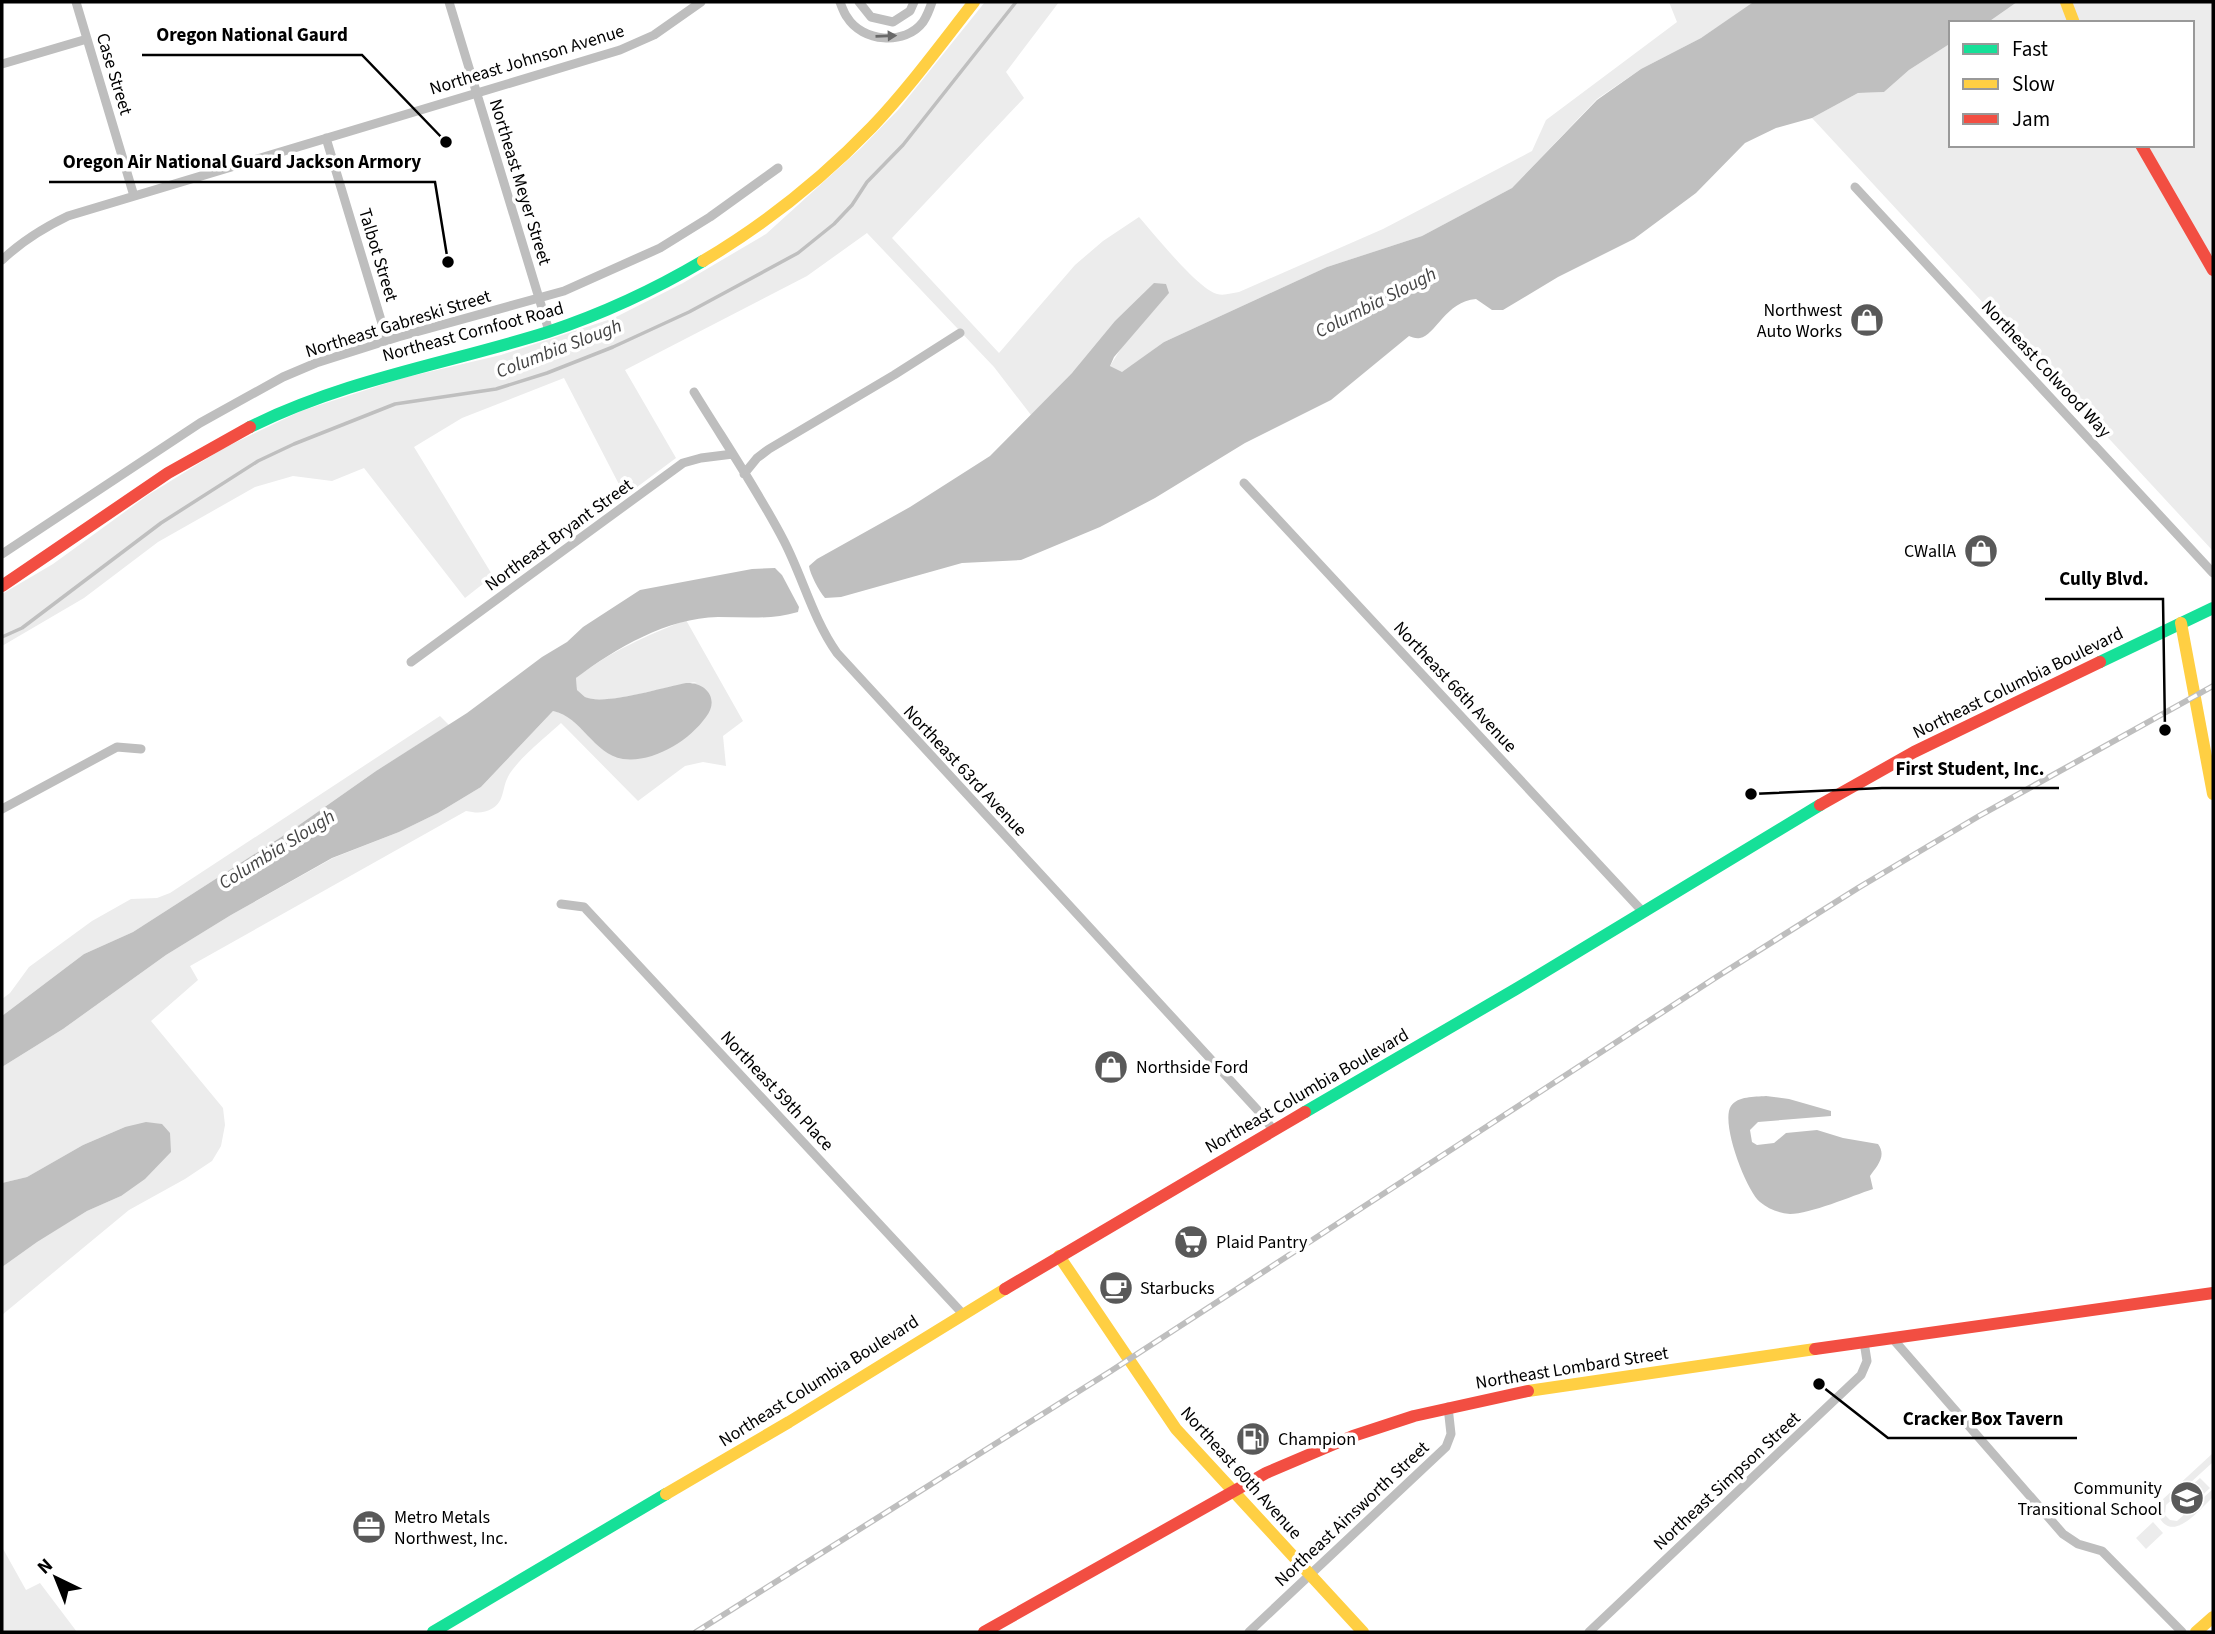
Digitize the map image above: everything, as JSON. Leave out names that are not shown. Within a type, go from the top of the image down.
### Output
[{"type":"main road","name":"Northeast Cornfoot Road","points":[[2,586],[171,471],[257,423],[311,399],[372,378],[549,331],[610,309],[671,280],[741,237],[789,203],[846,153],[873,126],[974,2]]},
{"type":"main road","points":[[2066,2],[2073,21]]},
{"type":"main road","points":[[2142,147],[2213,270]]},
{"type":"main road","name":"Northeast Columbia Boulevard","points":[[433,1632],[789,1422],[962,1313],[1890,764],[2213,608]]},
{"type":"main road","points":[[2181,623],[2213,794]]},
{"type":"main road","name":"Northeast 60th Avenue","points":[[1059,1256],[1166,1416],[1363,1632]]},
{"type":"main road","name":"Northeast Lombard Street","points":[[984,1632],[1266,1473],[1353,1436],[1448,1407],[1543,1388],[2213,1293]]},
{"type":"main road","points":[[2196,1632],[2213,1617]]},
{"type":"street","name":"Case Street","points":[[76,2],[134,196]]},
{"type":"street","name":"Northeast Meyer Street","points":[[449,2],[549,331]]},
{"type":"street","name":"Northeast Johnson Avenue","points":[[2,260],[42,228],[68,216],[620,50],[654,35],[701,2]]},
{"type":"street","points":[[841,2],[847,18],[857,29],[881,38],[910,32],[923,22],[932,2]]},
{"type":"street","points":[[859,2],[872,18],[892,22],[910,11],[914,2]]},
{"type":"street","points":[[2,64],[87,39]]},
{"type":"street","name":"Talbot Street","points":[[326,138],[387,341]]},
{"type":"street","name":"Northeast Gabreski Street","points":[[2,554],[200,423],[283,377],[316,363],[387,341],[564,291],[660,248],[710,217],[778,168]]},
{"type":"street","name":"Northeast Colwood Way","points":[[1854,187],[2213,573]]},
{"type":"street","points":[[744,474],[757,458],[769,449],[960,333]]},
{"type":"street","name":"Northeast 63rd Avenue","points":[[694,392],[784,542],[819,622],[837,653],[1254,1106],[1273,1130]]},
{"type":"street","name":"Northeast Bryant Street","points":[[411,662],[683,463],[733,454]]},
{"type":"street","name":"Northeast 66th Avenue","points":[[1244,483],[1643,912]]},
{"type":"street","points":[[2,809],[117,747],[141,749]]},
{"type":"street","name":"Northeast 59th Place","points":[[561,904],[584,907],[962,1313]]},
{"type":"street","points":[[1893,1339],[2063,1534],[2078,1544],[2102,1550],[2182,1632]]},
{"type":"street","name":"Northeast Simpson Street","points":[[1590,1632],[1861,1375],[1867,1361],[1864,1342]]},
{"type":"street","name":"Northeast Ainsworth Street","points":[[1249,1632],[1446,1447],[1451,1434],[1448,1407]]},
{"type":"shaded area","points":[[985,2],[1059,2],[1006,72],[1024,98],[892,238],[999,353],[1075,265],[1103,241],[1139,217],[1176,260],[1209,290],[1220,295],[1239,292],[1383,229],[1532,151],[1546,120],[1677,22],[1669,2],[1755,2],[1701,38],[1641,69],[1597,99],[1512,188],[1422,236],[1327,267],[1164,342],[1122,373],[1110,366],[1125,342],[1169,293],[1072,373],[1031,415],[994,367],[867,233],[807,276],[625,370],[676,458],[625,496],[564,378],[462,418],[414,447],[493,576],[465,598],[364,468],[332,481],[293,476],[255,487],[158,542],[84,598],[2,646],[2,594],[53,564],[148,495],[224,448],[301,411],[403,378],[501,355],[614,318],[683,283],[766,234],[861,148],[899,109]]},
{"type":"shaded area","points":[[2017,2],[2213,2],[2213,551],[1812,118],[1858,93],[1884,92],[1909,70],[1949,44],[1949,147],[2194,147],[2194,21],[1990,21]]},
{"type":"shaded area","points":[[686,620],[743,721],[723,736],[726,766],[703,762],[685,766],[638,801],[561,723],[516,765],[507,779],[499,802],[493,808],[480,813],[466,811],[190,966],[198,980],[151,1021],[223,1108],[225,1125],[221,1146],[212,1161],[129,1210],[2,1315],[2,1203],[37,1241],[87,1211],[121,1196],[125,1127],[83,1145],[27,1177],[2,1183],[2,1067],[63,1029],[166,955],[231,915],[333,858],[399,832],[438,813],[481,787],[553,711],[566,714],[580,727],[697,682],[608,699],[585,697],[577,690],[576,678],[602,660],[643,638]]},
{"type":"shaded area","points":[[440,716],[449,725],[133,932],[84,954],[2,1016],[2,999],[10,993],[29,967],[92,921],[131,899],[157,898],[170,893]]},
{"type":"shaded area","points":[[2213,1453],[2213,1462],[2166,1505],[2165,1515],[2170,1520],[2177,1521],[2213,1489],[2213,1497],[2186,1522],[2171,1527],[2164,1523],[2158,1515],[2162,1500]]},
{"type":"shaded area","points":[[2200,1478],[2210,1488],[2189,1508],[2179,1497]]},
{"type":"shaded area","points":[[2153,1522],[2163,1533],[2146,1549],[2136,1538]]},
{"type":"shaded area","points":[[2,1547],[26,1590],[40,1583],[77,1632],[2,1632]]},
{"type":"water","points":[[2017,2],[1990,21],[1949,21],[1949,44],[1909,70],[1884,92],[1858,93],[1812,118],[1776,128],[1745,143],[1696,193],[1634,239],[1558,277],[1503,310],[1492,310],[1476,299],[1466,301],[1449,312],[1425,336],[1409,336],[1331,400],[1245,443],[1155,498],[1100,527],[1021,560],[962,563],[841,597],[825,598],[820,591],[809,566],[990,456],[1072,373],[1115,321],[1154,283],[1166,284],[1169,293],[1114,357],[1110,366],[1122,372],[1164,342],[1327,267],[1422,236],[1512,188],[1597,100],[1641,69],[1701,38],[1752,3]]},
{"type":"water","points":[[775,568],[782,575],[799,607],[798,612],[768,617],[718,617],[680,623],[625,646],[576,678],[577,690],[585,697],[594,699],[620,698],[686,683],[700,685],[711,698],[710,710],[699,726],[680,742],[646,758],[623,759],[603,750],[572,720],[553,711],[481,787],[438,813],[399,832],[332,858],[231,915],[166,955],[63,1029],[2,1067],[2,1016],[84,954],[133,932],[292,830],[376,771],[467,713],[542,657],[567,642],[583,627],[640,590],[752,569]]},
{"type":"water","points":[[1766,1096],[1789,1099],[1831,1111],[1831,1116],[1758,1122],[1750,1130],[1752,1142],[1757,1145],[1774,1143],[1786,1133],[1817,1130],[1878,1144],[1882,1153],[1870,1176],[1873,1189],[1820,1208],[1790,1214],[1778,1212],[1760,1202],[1748,1184],[1736,1156],[1729,1114],[1731,1106],[1738,1100]]},
{"type":"water","points":[[146,1122],[162,1124],[170,1133],[171,1152],[145,1179],[121,1196],[87,1211],[2,1267],[2,1183],[27,1177],[83,1145],[125,1127]]},
{"type":"waterway","name":"Columbia Slough","points":[[2,637],[22,628],[161,523],[258,461],[395,404],[496,389],[547,373],[613,347],[689,312],[798,253],[834,224],[852,205],[867,182],[903,145],[1016,2]]},
{"type":"railway","points":[[696,1632],[1111,1371],[1858,888],[1979,816],[2213,686]]},
{"type":"traffic: fast","points":[[250,427],[286,410],[360,384],[568,325],[627,301],[703,261]]},
{"type":"traffic: fast","points":[[2100,662],[2213,608]]},
{"type":"traffic: fast","points":[[1305,1112],[1516,989],[1820,805]]},
{"type":"traffic: fast","points":[[433,1632],[666,1494]]},
{"type":"traffic: slow","points":[[703,261],[792,200],[853,146],[899,97],[974,2]]},
{"type":"traffic: slow","points":[[2066,2],[2073,21]]},
{"type":"traffic: slow","points":[[2181,623],[2213,794]]},
{"type":"traffic: slow","points":[[1059,1256],[1176,1429],[1363,1632]]},
{"type":"traffic: slow","points":[[666,1494],[1005,1289]]},
{"type":"traffic: slow","points":[[1528,1391],[1815,1349]]},
{"type":"traffic: slow","points":[[2196,1632],[2213,1617]]},
{"type":"traffic: jam","points":[[2142,147],[2213,270]]},
{"type":"traffic: jam","points":[[2,586],[168,473],[250,427]]},
{"type":"traffic: jam","points":[[1820,805],[1914,752],[2100,662]]},
{"type":"traffic: jam","points":[[1005,1289],[1305,1112]]},
{"type":"traffic: jam","points":[[1815,1349],[2213,1293]]},
{"type":"traffic: jam","points":[[984,1632],[1266,1473],[1353,1436],[1414,1416],[1528,1391]]},
{"type":"place","name":"Oregon National Gaurd","points":[[446,142]]},
{"type":"place","name":"Oregon Air National Guard Jackson Armory","points":[[448,262]]},
{"type":"place","name":"Northwest Auto Works","points":[[1867,320]]},
{"type":"place","name":"CWallA","points":[[1981,551]]},
{"type":"place","name":"Cully Blvd.","points":[[2165,730]]},
{"type":"place","name":"First Student, Inc.","points":[[1751,794]]},
{"type":"place","name":"Northside Ford","points":[[1111,1067]]},
{"type":"place","name":"Plaid Pantry","points":[[1191,1242]]},
{"type":"place","name":"Starbucks","points":[[1116,1288]]},
{"type":"place","name":"Cracker Box Tavern","points":[[1819,1384]]},
{"type":"place","name":"Champion","points":[[1253,1439]]},
{"type":"place","name":"Community Transitional School","points":[[2187,1498]]},
{"type":"place","name":"Metro Metals Northwest, Inc.","points":[[369,1527]]}]
